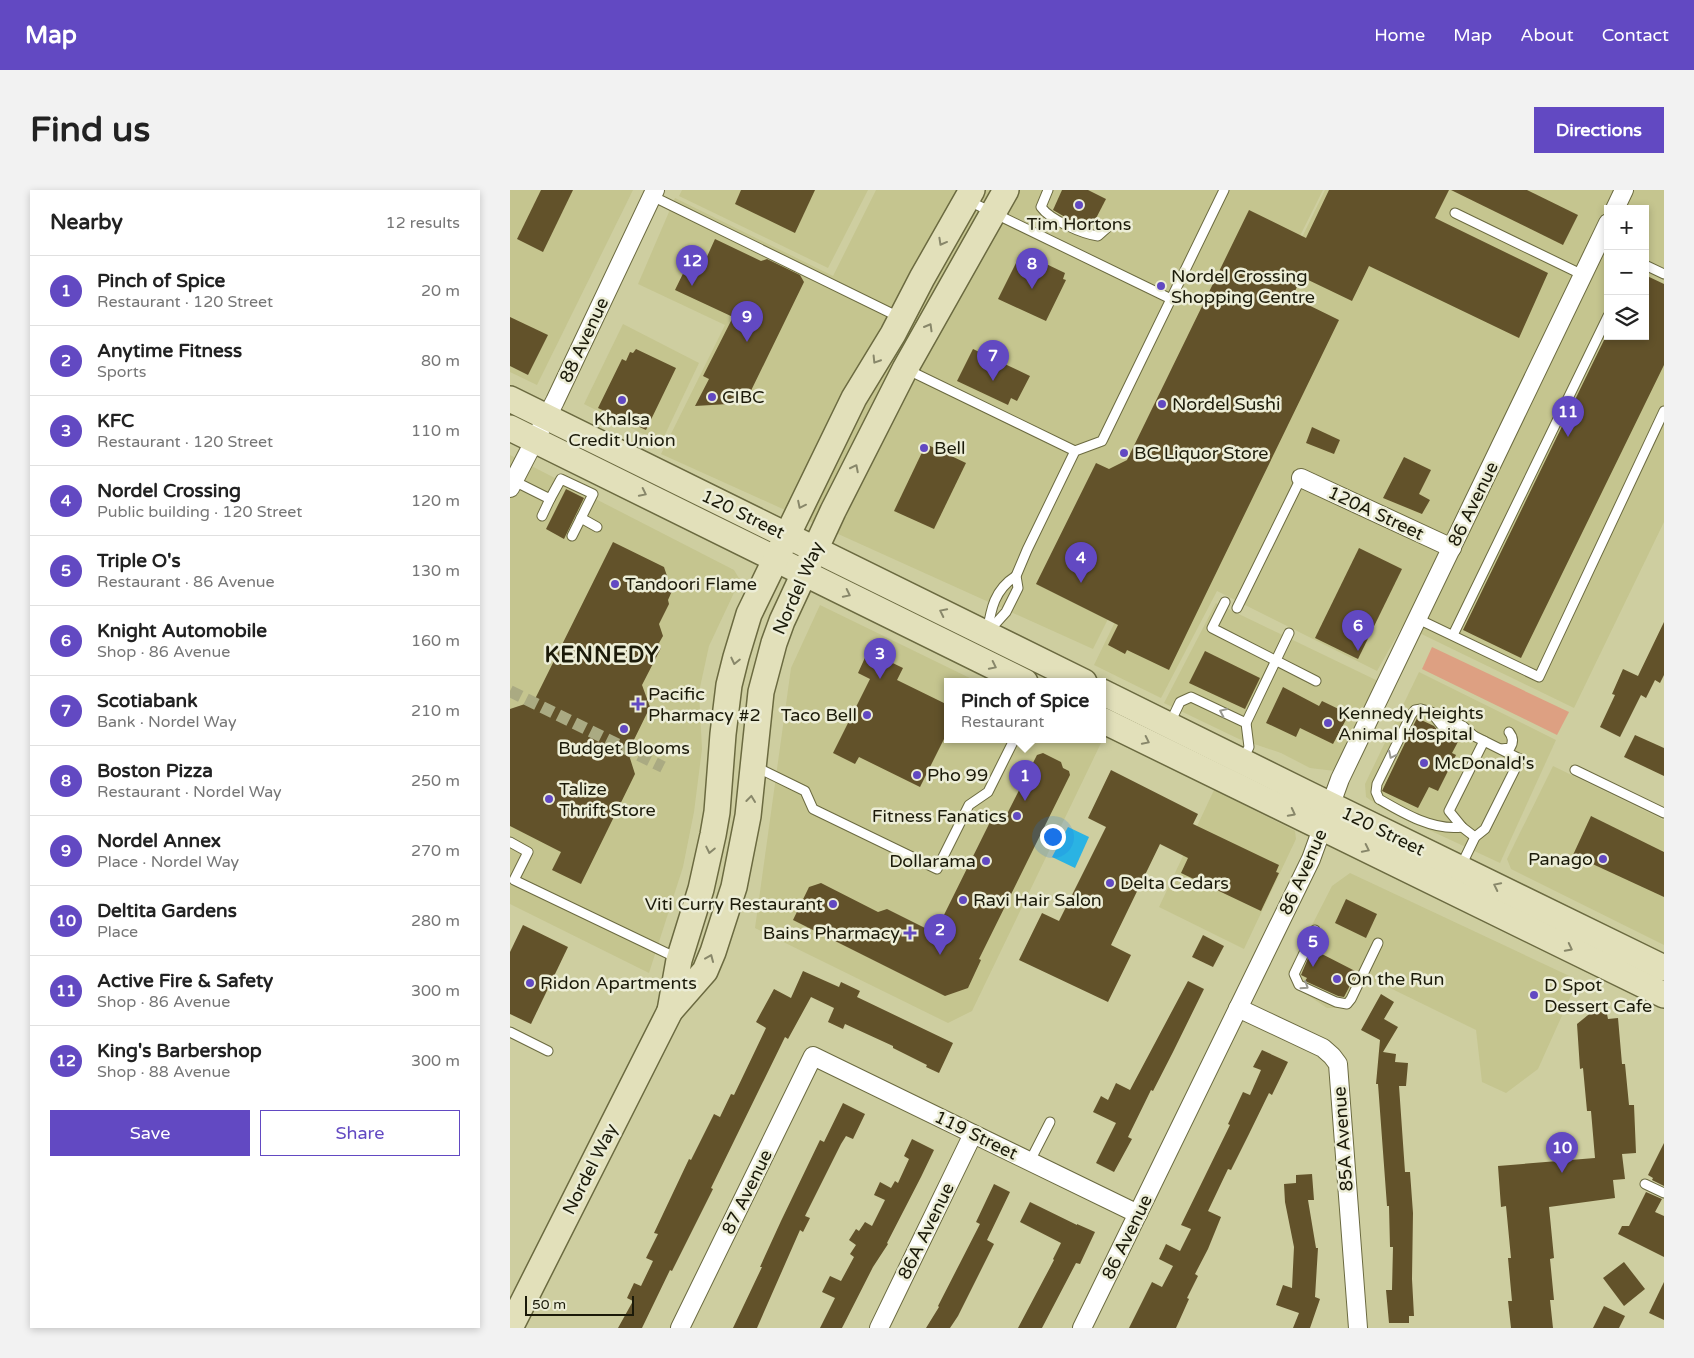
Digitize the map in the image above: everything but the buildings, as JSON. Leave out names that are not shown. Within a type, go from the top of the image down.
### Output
[{"type":"main road","name":"Nordel Way","points":[[510,1328],[670,1011],[705,971],[716,944],[734,887],[743,847],[754,766],[757,715],[766,668],[782,621],[804,572],[905,369],[1006,190]]},
{"type":"main road","name":"Nordel Way","points":[[670,1011],[679,960],[701,889],[718,812],[726,711],[736,657],[749,614],[854,398],[901,319],[970,195]]},
{"type":"main road","name":"120 Street","points":[[510,399],[1076,678]]},
{"type":"main road","name":"120 Street","points":[[510,428],[535,441],[566,469],[775,558],[1017,678]]},
{"type":"main road","name":"120 Street","points":[[1107,698],[1242,762],[1327,817],[1664,994]]},
{"type":"main road","name":"120 Street","points":[[1106,722],[1327,817],[1460,868],[1664,968]]},
{"type":"street","points":[[1617,205],[1624,190]]},
{"type":"street","name":"88 Avenue","points":[[512,485],[547,418],[653,193]]},
{"type":"street","name":"86 Avenue","points":[[1082,1328],[1310,860],[1340,779],[1583,275],[1603,246]]},
{"type":"street","name":"120A Street","points":[[1301,478],[1452,548]]},
{"type":"street","name":"85A Avenue","points":[[1238,1008],[1323,1048],[1338,1064],[1358,1328]]},
{"type":"street","name":"119 Street","points":[[813,1056],[1138,1214]]},
{"type":"street","name":"87 Avenue","points":[[680,1328],[813,1056]]},
{"type":"street","name":"86A Avenue","points":[[879,1328],[973,1134]]},
{"type":"lane","points":[[1048,190],[1041,207],[1046,214],[1089,235],[1098,236],[1106,228]]},
{"type":"lane","points":[[987,633],[1006,612],[1018,588],[1016,576],[1075,451],[1102,441],[1224,190]]},
{"type":"lane","points":[[653,193],[901,319]]},
{"type":"lane","points":[[970,195],[993,213],[1171,299]]},
{"type":"lane","points":[[1455,213],[1583,275]]},
{"type":"lane","points":[[1649,267],[1664,274]]},
{"type":"lane","points":[[1453,635],[1604,324]]},
{"type":"lane","points":[[905,369],[1075,451]]},
{"type":"lane","points":[[1418,619],[1539,676],[1664,411]]},
{"type":"lane","points":[[542,516],[553,502],[566,469]]},
{"type":"lane","points":[[1237,608],[1301,478]]},
{"type":"lane","points":[[572,536],[580,516],[598,484]]},
{"type":"lane","points":[[512,485],[553,502]]},
{"type":"lane","points":[[580,516],[597,527]]},
{"type":"lane","points":[[987,633],[992,606],[1004,583],[1016,576]]},
{"type":"lane","points":[[1225,602],[1212,628],[1316,681]]},
{"type":"lane","points":[[1242,762],[1249,747],[1246,723],[1289,633]]},
{"type":"lane","points":[[1168,726],[1180,702],[1190,697],[1246,723]]},
{"type":"lane","points":[[1460,868],[1475,837],[1485,829],[1520,759],[1474,736],[1464,726],[1432,712],[1421,709],[1415,710],[1378,784],[1376,792],[1379,798],[1427,823],[1451,829],[1462,827]]},
{"type":"lane","points":[[1500,749],[1510,748],[1512,745],[1512,736],[1508,732]]},
{"type":"lane","points":[[1475,837],[1462,827],[1449,811],[1484,741]]},
{"type":"lane","points":[[754,766],[805,791],[813,809],[937,869],[969,805],[988,792],[1012,743]]},
{"type":"lane","points":[[1575,770],[1664,813]]},
{"type":"lane","points":[[510,842],[528,852],[514,880],[679,960]]},
{"type":"lane","points":[[1315,930],[1294,974],[1299,984],[1336,1002],[1347,1004],[1378,943]]},
{"type":"lane","points":[[510,1032],[548,1051]]},
{"type":"lane","points":[[1030,1161],[1050,1122]]},
{"type":"lane","points":[[1644,1184],[1664,1193]]},
{"type":"shaded area","points":[[510,190],[633,190],[537,385],[510,372]]},
{"type":"shaded area","points":[[682,190],[868,190],[828,268],[679,196]]},
{"type":"shaded area","points":[[876,190],[1323,190],[1093,649],[661,454],[725,325],[638,284],[675,198],[833,276]]},
{"type":"shaded area","points":[[1325,190],[1664,190],[1664,522],[1574,708],[1403,625],[1377,671],[1217,591],[1161,698],[1094,665]]},
{"type":"shaded area","points":[[623,324],[699,363],[661,443],[584,404]]},
{"type":"shaded area","points":[[510,455],[734,570],[740,580],[709,646],[699,692],[702,749],[694,812],[683,867],[649,973],[510,904]]},
{"type":"shaded area","points":[[1216,603],[1378,681],[1335,771],[1310,768],[1281,753],[1239,739],[1164,703]]},
{"type":"shaded area","points":[[820,605],[970,678],[944,678],[944,743],[1101,743],[972,1011],[948,1023],[755,928],[791,668]]},
{"type":"shaded area","points":[[1432,647],[1569,712],[1557,735],[1422,669]]},
{"type":"shaded area","points":[[1419,672],[1556,740],[1500,863],[1382,808],[1366,797],[1365,784]]},
{"type":"shaded area","points":[[1553,766],[1664,820],[1664,945],[1511,869],[1507,859]]},
{"type":"shaded area","points":[[1214,790],[1295,831],[1296,839],[1244,949],[1159,907]]},
{"type":"shaded area","points":[[1350,873],[1578,980],[1538,1069],[1506,1093],[1482,1082],[1476,1030],[1388,987],[1366,979],[1350,1008],[1327,1008],[1300,990],[1288,972],[1332,886]]},
{"type":"water","points":[[1068,827],[1089,837],[1075,868],[1052,857]]},
{"type":"tunnel","points":[[510,691],[663,767]]},
{"type":"place","name":"Tim Hortons","points":[[1079,205]]},
{"type":"place","name":"King's Barbershop","points":[[692,286]]},
{"type":"place","name":"Nordel Crossing Shopping Centre","points":[[1161,286]]},
{"type":"place","name":"Boston Pizza","points":[[1032,289]]},
{"type":"place","name":"Nordel Annex","points":[[747,342]]},
{"type":"place","name":"Scotiabank","points":[[993,381]]},
{"type":"place","name":"CIBC","points":[[712,397]]},
{"type":"place","name":"Khalsa Credit Union","points":[[622,400]]},
{"type":"place","name":"Nordel Sushi","points":[[1162,404]]},
{"type":"place","name":"Active Fire & Safety","points":[[1568,437]]},
{"type":"place","name":"Bell","points":[[924,448]]},
{"type":"place","name":"BC Liquor Store","points":[[1124,453]]},
{"type":"place","name":"Nordel Crossing","points":[[1081,583]]},
{"type":"place","name":"Tandoori Flame","points":[[615,584]]},
{"type":"place","name":"Knight Automobile","points":[[1358,651]]},
{"type":"place","name":"KFC","points":[[880,679]]},
{"type":"place","name":"Pacific Pharmacy #2","points":[[638,704]]},
{"type":"place","name":"Taco Bell","points":[[867,715]]},
{"type":"place","name":"Kennedy Heights Animal Hospital","points":[[1328,723]]},
{"type":"place","name":"Budget Blooms","points":[[624,729]]},
{"type":"place","name":"McDonald's","points":[[1424,763]]},
{"type":"place","name":"Pho 99","points":[[917,775]]},
{"type":"place","name":"Talize Thrift Store","points":[[549,799]]},
{"type":"place","name":"Pinch of Spice","points":[[1025,801]]},
{"type":"place","name":"Fitness Fanatics","points":[[1017,816]]},
{"type":"place","name":"Panago","points":[[1603,859]]},
{"type":"place","name":"Dollarama","points":[[986,861]]},
{"type":"place","name":"Delta Cedars","points":[[1110,883]]},
{"type":"place","name":"Ravi Hair Salon","points":[[963,900]]},
{"type":"place","name":"Viti Curry Restaurant","points":[[833,904]]},
{"type":"place","name":"Bains Pharmacy","points":[[910,933]]},
{"type":"place","name":"Anytime Fitness","points":[[940,955]]},
{"type":"place","name":"Triple O's","points":[[1313,967]]},
{"type":"place","name":"On the Run","points":[[1337,979]]},
{"type":"place","name":"Ridon Apartments","points":[[530,983]]},
{"type":"place","name":"D Spot Dessert Cafe","points":[[1534,995]]},
{"type":"place","name":"Deltita Gardens","points":[[1562,1173]]},
{"type":"district","name":"KENNEDY","points":[[602,654]]}]
